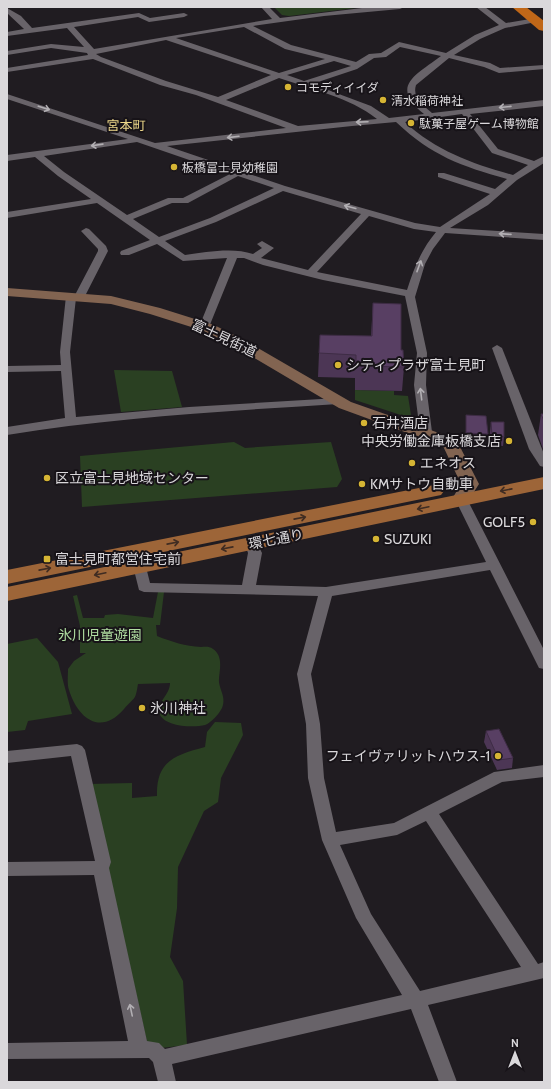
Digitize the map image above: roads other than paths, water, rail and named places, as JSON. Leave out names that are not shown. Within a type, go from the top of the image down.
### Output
[{"type":"highway","points":[[520,7],[542,25]]},
{"type":"main road","name":"環七通り","points":[[7,594],[251,544],[466,492],[544,469]]},
{"type":"main road","name":"環七通り","points":[[7,577],[466,492],[544,483]]},
{"type":"street","points":[[265,7],[279,21]]},
{"type":"street","points":[[7,34],[139,15],[149,20],[187,21],[248,26],[400,7]]},
{"type":"street","points":[[480,7],[504,25]]},
{"type":"street","points":[[7,10],[18,18],[30,31]]},
{"type":"street","points":[[7,70],[167,38],[187,21]]},
{"type":"street","points":[[69,25],[98,59],[297,129]]},
{"type":"street","points":[[430,115],[411,98],[410,89],[412,84],[421,75],[464,45],[504,25],[542,25]]},
{"type":"street","points":[[248,26],[288,47],[358,65]]},
{"type":"street","points":[[167,38],[356,103],[368,108],[381,118],[394,121],[446,155],[471,166],[514,178]]},
{"type":"street","points":[[302,84],[358,65],[372,56],[383,55],[399,44],[487,65],[499,71],[544,66]]},
{"type":"street","points":[[7,53],[51,46],[93,52]]},
{"type":"street","points":[[218,100],[277,76],[332,59]]},
{"type":"street","points":[[7,96],[236,174],[414,226],[441,230],[544,237]]},
{"type":"street","points":[[7,107],[24,102]]},
{"type":"street","points":[[153,145],[352,123],[394,121],[430,115],[544,103]]},
{"type":"street","points":[[464,112],[495,151],[536,165]]},
{"type":"street","points":[[7,158],[136,141]]},
{"type":"street","points":[[37,154],[61,174],[156,241],[183,258],[210,255],[245,255],[267,263],[310,274],[411,294]]},
{"type":"street","points":[[426,432],[420,385],[422,353],[410,297],[420,264],[441,230],[485,203],[514,178],[544,159]]},
{"type":"street","points":[[126,219],[171,200],[185,201],[236,174]]},
{"type":"street","points":[[441,174],[496,193]]},
{"type":"street","points":[[125,253],[213,220],[282,188]]},
{"type":"street","points":[[7,215],[99,200]]},
{"type":"street","points":[[310,274],[368,212]]},
{"type":"street","points":[[71,422],[65,352],[66,329],[76,296],[103,251],[103,248],[86,231]]},
{"type":"street","points":[[254,258],[269,248],[262,244]]},
{"type":"street","points":[[204,326],[233,255]]},
{"type":"street","name":"富士見街道","points":[[7,292],[76,296],[121,302],[204,326],[241,344],[338,401],[426,432],[450,443],[466,492]]},
{"type":"street","points":[[497,348],[535,449],[544,463]]},
{"type":"street","points":[[7,369],[67,368]]},
{"type":"street","points":[[7,431],[71,422],[189,410],[338,401]]},
{"type":"street","points":[[466,492],[493,565],[544,664]]},
{"type":"street","points":[[248,590],[255,553],[251,544]]},
{"type":"street","points":[[140,566],[144,587],[326,592],[493,565]]},
{"type":"street","points":[[326,592],[304,674],[313,724],[316,778],[330,840],[364,918],[420,1007],[448,1082]]},
{"type":"street","points":[[7,757],[77,750],[103,862],[101,868],[139,1048]]},
{"type":"street","points":[[330,840],[397,829],[499,776],[544,771]]},
{"type":"street","points":[[161,1058],[539,971],[429,812]]},
{"type":"street","points":[[7,869],[101,868]]},
{"type":"street","points":[[7,1051],[139,1048],[153,1050],[161,1058],[167,1082]]},
{"type":"place","name":"コモディイイダ","points":[[288,87]]},
{"type":"place","name":"清水稲荷神社","points":[[383,100]]},
{"type":"place","name":"駄菓子屋ゲーム博物館","points":[[411,123]]},
{"type":"place","name":"板橋富士見幼稚園","points":[[174,167]]},
{"type":"place","name":"シティプラザ富士見町","points":[[338,365]]},
{"type":"place","name":"石井酒店","points":[[364,423]]},
{"type":"place","name":"中央労働金庫板橋支店","points":[[509,441]]},
{"type":"place","name":"エネオス","points":[[412,463]]},
{"type":"place","name":"区立富士見地域センター","points":[[47,478]]},
{"type":"place","name":"KMサトウ自動車","points":[[362,484]]},
{"type":"place","name":"GOLF5","points":[[533,522]]},
{"type":"place","name":"SUZUKI","points":[[376,539]]},
{"type":"place","name":"富士見町都営住宅前","points":[[47,559]]},
{"type":"place","name":"氷川神社","points":[[142,708]]},
{"type":"place","name":"フェイヴァリットハウス-1","points":[[498,756]]},
{"type":"district","name":"宮本町","points":[[126,125]]},
{"type":"park label","name":"氷川児童遊園","points":[[100,635]]}]
